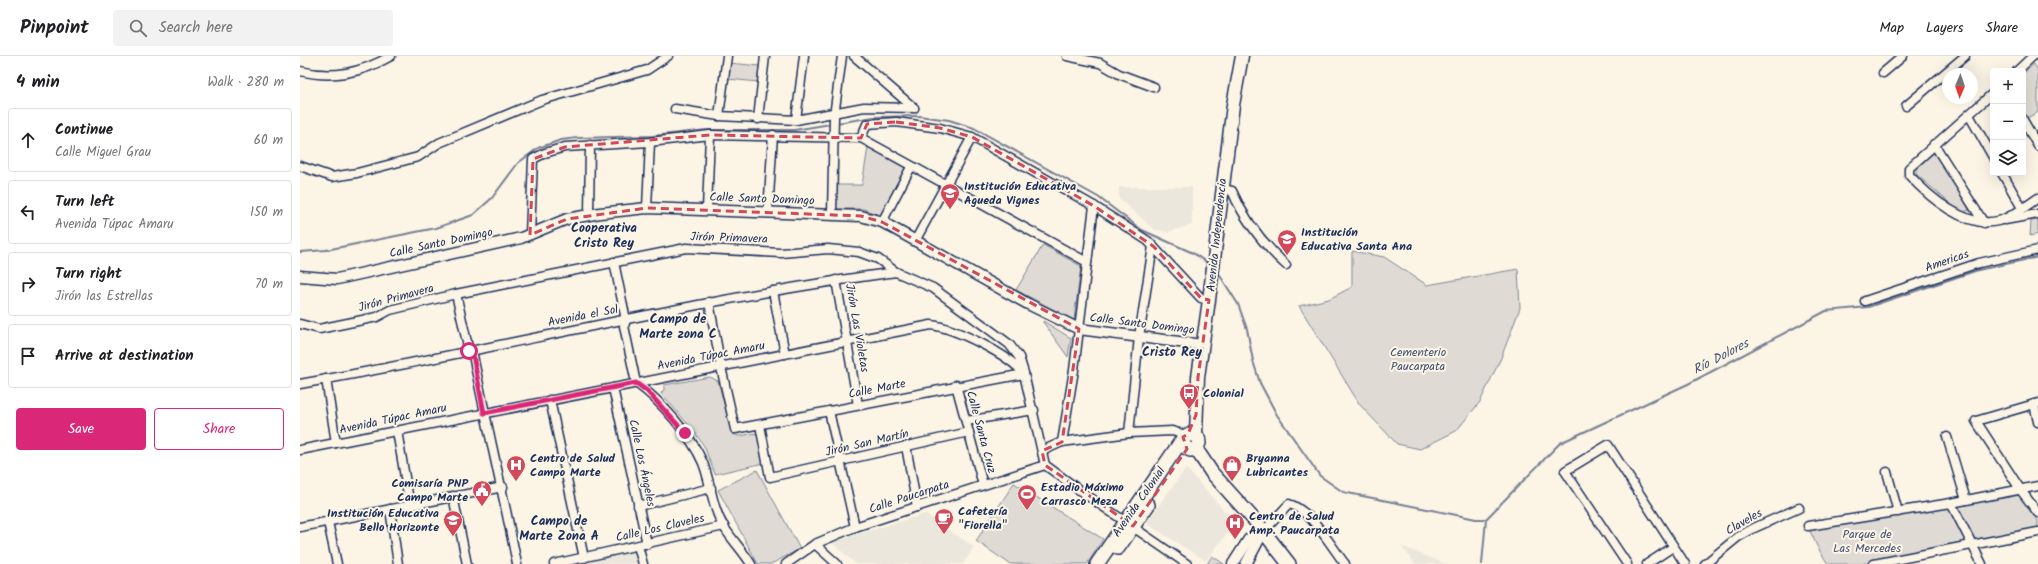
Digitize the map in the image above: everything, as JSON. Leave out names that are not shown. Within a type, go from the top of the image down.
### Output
[{"type":"main road","name":"Avenida Independencia","points":[[1189,440],[1196,415],[1198,377],[1202,345],[1213,271],[1233,105],[1242,56]]},
{"type":"main road","name":"Avenida Colonial","points":[[1097,564],[1130,523],[1189,440]]},
{"type":"main road","points":[[1189,440],[1212,473],[1289,564]]},
{"type":"main road","name":"Avenida Colonial","points":[[1107,564],[1130,523]]},
{"type":"street","points":[[300,71],[318,76],[346,74],[364,69],[391,56]]},
{"type":"street","points":[[300,166],[332,177],[357,173],[405,161],[428,152],[439,143],[542,100],[647,70],[668,56]]},
{"type":"street","points":[[719,116],[727,56]]},
{"type":"street","points":[[758,119],[766,56]]},
{"type":"street","points":[[796,120],[804,56]]},
{"type":"street","points":[[832,214],[835,114],[842,56]]},
{"type":"street","points":[[675,109],[719,116],[796,120],[835,114],[864,107],[914,108],[854,56]]},
{"type":"street","points":[[1067,56],[1100,63],[1119,74],[1154,87]]},
{"type":"street","points":[[1883,73],[1903,56]]},
{"type":"street","points":[[1906,106],[1965,56]]},
{"type":"street","points":[[2020,68],[2033,56]]},
{"type":"street","points":[[2037,56],[2038,61]]},
{"type":"street","points":[[1990,96],[1934,144],[1909,168],[1909,175],[1948,210],[1972,222],[1984,224],[2038,214]]},
{"type":"street","points":[[1969,115],[1990,153]]},
{"type":"street","points":[[861,138],[866,124],[896,122],[940,128],[972,137],[1121,222],[1153,246],[1201,298],[1209,300]]},
{"type":"street","points":[[2026,125],[2038,146]]},
{"type":"street","points":[[530,235],[533,159],[545,153],[565,148],[590,145],[650,142],[710,135],[834,134],[861,138],[1087,262]]},
{"type":"street","points":[[707,209],[710,135]]},
{"type":"street","points":[[768,212],[773,135]]},
{"type":"street","points":[[915,241],[947,186],[972,137]]},
{"type":"street","points":[[647,208],[650,142]]},
{"type":"street","points":[[1934,144],[1984,224]]},
{"type":"street","points":[[589,214],[590,145]]},
{"type":"street","points":[[882,222],[912,167]]},
{"type":"street","points":[[2004,176],[2022,208]]},
{"type":"street","points":[[1222,189],[1232,191],[1254,231],[1266,246],[1286,266]]},
{"type":"street","points":[[1999,221],[2038,198]]},
{"type":"street","points":[[1062,442],[1079,329],[1094,206]]},
{"type":"street","name":"Calle Santo Domingo","points":[[300,276],[337,279],[530,235],[567,219],[589,214],[647,208],[707,209],[860,216],[882,222],[1079,329],[1202,345]]},
{"type":"street","points":[[1129,433],[1139,337],[1153,246]]},
{"type":"street","name":"Jirón Primavera","points":[[300,324],[319,329],[377,317],[390,310],[456,294],[686,248],[781,253],[828,249],[859,252],[878,259],[896,272],[933,288],[1009,344],[1019,357],[1024,374]]},
{"type":"street","name":"Americas","points":[[1865,301],[1979,262],[2038,250]]},
{"type":"street","points":[[614,262],[626,320],[624,326],[636,383],[647,391],[685,433],[702,462],[715,506],[724,526],[751,564]]},
{"type":"street","name":"Avenida el Sol","points":[[300,384],[626,320],[709,302],[836,280],[896,272]]},
{"type":"street","name":"Jirón Las Violetas","points":[[836,280],[858,405]]},
{"type":"street","points":[[773,291],[785,354]]},
{"type":"street","points":[[456,294],[502,487],[517,564]]},
{"type":"street","points":[[709,302],[720,367]]},
{"type":"street","name":"Avenida Túpac Amaru","points":[[300,450],[931,326],[942,326],[955,331],[1008,359],[1024,374]]},
{"type":"street","name":"Calle Marte","points":[[720,367],[735,429],[1024,374]]},
{"type":"street","points":[[1024,374],[1034,410],[1045,465],[1188,564]]},
{"type":"street","points":[[326,379],[336,443]]},
{"type":"street","name":"Calle Santa Cruz","points":[[956,386],[983,485]]},
{"type":"street","name":"Calle Los Ángeles","points":[[613,388],[646,544]]},
{"type":"street","points":[[550,400],[584,558]]},
{"type":"street","points":[[2038,422],[2036,403],[1976,421],[2020,489],[2038,513]]},
{"type":"street","points":[[966,421],[1034,410]]},
{"type":"street","points":[[829,411],[855,527]]},
{"type":"street","name":"Jirón San Martín","points":[[760,424],[770,477],[969,432]]},
{"type":"street","points":[[397,431],[410,506]]},
{"type":"street","points":[[1042,451],[1062,442],[1129,433],[1172,431],[1189,440]]},
{"type":"street","points":[[1947,437],[1966,500]]},
{"type":"street","points":[[1628,564],[1565,471],[1608,445],[1685,564]]},
{"type":"street","points":[[906,446],[917,507]]},
{"type":"street","name":"Calle Paucarpata","points":[[786,564],[815,544],[855,527],[1045,465]]},
{"type":"street","points":[[1887,472],[1898,512]]},
{"type":"street","points":[[1808,526],[1950,503],[2038,486]]},
{"type":"street","points":[[300,527],[502,487]]},
{"type":"street","points":[[638,506],[710,488]]},
{"type":"street","points":[[454,496],[467,564]]},
{"type":"street","points":[[1950,503],[1982,564]]},
{"type":"street","points":[[1246,564],[1263,532],[1289,504],[1296,506],[1311,519],[1345,564]]},
{"type":"street","name":"Claveles","points":[[1705,564],[1738,537],[1754,528],[1799,508]]},
{"type":"street","points":[[390,509],[398,564]]},
{"type":"street","points":[[328,522],[337,564]]},
{"type":"street","name":"Calle Los Claveles","points":[[554,564],[724,526]]},
{"type":"street","points":[[1233,564],[1249,539],[1263,532]]},
{"type":"street","points":[[1874,564],[2038,532]]},
{"type":"street","points":[[815,544],[837,564]]},
{"type":"street","points":[[638,546],[643,564]]},
{"type":"street","points":[[1647,564],[1673,547]]},
{"type":"street","points":[[1915,556],[1919,564]]},
{"type":"highlighted area","points":[[896,122],[940,128],[972,137],[1094,206],[1153,246],[1201,298],[1209,300],[1198,377],[1196,415],[1188,434],[1183,437],[1187,449],[1133,526],[1045,465],[1042,451],[1062,442],[1079,329],[882,222],[861,216],[647,208],[567,219],[530,235],[533,159],[565,147],[710,135],[861,138],[867,124]]},
{"type":"shaded area","points":[[1119,187],[1192,187],[1192,225],[1168,232],[1155,230],[1119,199]]},
{"type":"shaded area","points":[[1186,468],[1235,523],[1206,561],[1146,523]]},
{"type":"shaded area","points":[[925,514],[974,547],[963,564],[856,564],[831,542]]},
{"type":"shaded area","points":[[1401,546],[1446,564],[1415,564]]},
{"type":"shaded area","points":[[638,550],[642,564],[580,564]]},
{"type":"green space","points":[[730,63],[759,66],[758,82],[728,79]]},
{"type":"green space","points":[[2034,64],[2038,71],[2038,112],[2027,118],[2026,116],[2026,71]]},
{"type":"green space","points":[[868,147],[907,169],[882,216],[863,209],[835,209],[836,185],[862,185]]},
{"type":"green space","points":[[1935,152],[1970,211],[1967,210],[1965,213],[1954,207],[1916,174],[1916,169]]},
{"type":"green space","points":[[2038,220],[2038,234],[2030,236],[2031,221]]},
{"type":"green space","points":[[1043,245],[1081,266],[1074,320],[1016,290]]},
{"type":"green space","name":"Cementerio Paucarpata","points":[[1352,251],[1384,257],[1427,285],[1518,269],[1520,308],[1501,358],[1480,402],[1456,431],[1420,449],[1397,444],[1360,405],[1299,306],[1329,299],[1352,287]]},
{"type":"green space","points":[[1043,322],[1071,338],[1068,357]]},
{"type":"green space","points":[[710,377],[718,381],[732,434],[739,436],[757,433],[764,463],[715,474],[704,446],[693,430],[661,393],[664,390],[664,385]]},
{"type":"green space","points":[[757,470],[800,549],[771,564],[758,564],[718,490]]},
{"type":"green space","name":"Estadio Máximo Carrasco Meza","points":[[1014,483],[1103,539],[1087,564],[1010,564],[976,541]]},
{"type":"green space","name":"Parque de Las Mercedes","points":[[2020,495],[2038,521],[2038,530],[1861,564],[1828,564],[1809,529]]},
{"type":"green space","points":[[1212,556],[1224,564],[1207,564]]},
{"type":"waterway","points":[[837,123],[874,117],[919,116],[949,120],[974,128],[1098,197],[1142,230],[1193,253],[1209,264]]},
{"type":"waterway","points":[[300,252],[326,250],[436,228],[473,215],[492,198],[518,163],[538,148],[561,140],[577,138],[652,136],[707,130],[794,130],[831,124]]},
{"type":"waterway","name":"Río Dolores","points":[[1482,564],[1486,519],[1560,443],[1688,384],[1826,311],[1868,307],[1978,270],[2038,257]]},
{"type":"waterway","points":[[1217,271],[1238,304],[1247,329],[1253,361],[1260,383],[1277,415],[1320,476],[1343,492],[1476,519],[1486,519]]},
{"type":"place","name":"Institución Educativa Agueda Vignes","points":[[950,210]]},
{"type":"place","name":"Institución Educativa Santa Ana","points":[[1287,256]]},
{"type":"place","name":"Colonial","points":[[1189,410]]},
{"type":"place","name":"Centro de Salud Campo Marte","points":[[516,482]]},
{"type":"place","name":"Bryanna Lubricantes","points":[[1232,482]]},
{"type":"place","name":"Comisaría PNP Campo Marte","points":[[482,507]]},
{"type":"place","name":"Estadio Máximo Carrasco Meza","points":[[1027,511]]},
{"type":"place","name":"Cafetería \"Fiorella\"","points":[[944,535]]},
{"type":"place","name":"Institución Educativa Bello Horizonte","points":[[453,537]]},
{"type":"place","name":"Centro de Salud Amp. Paucarpata","points":[[1235,540]]},
{"type":"district","name":"Cooperativa Cristo Rey","points":[[604,236]]},
{"type":"district","name":"Campo de Marte zona C","points":[[678,326]]},
{"type":"district","name":"Cristo Rey","points":[[1172,352]]},
{"type":"district","name":"Campo de Marte Zona A","points":[[559,528]]},
{"type":"route","points":[[469,351],[472,350],[484,413],[636,383],[647,391],[685,433]]}]
